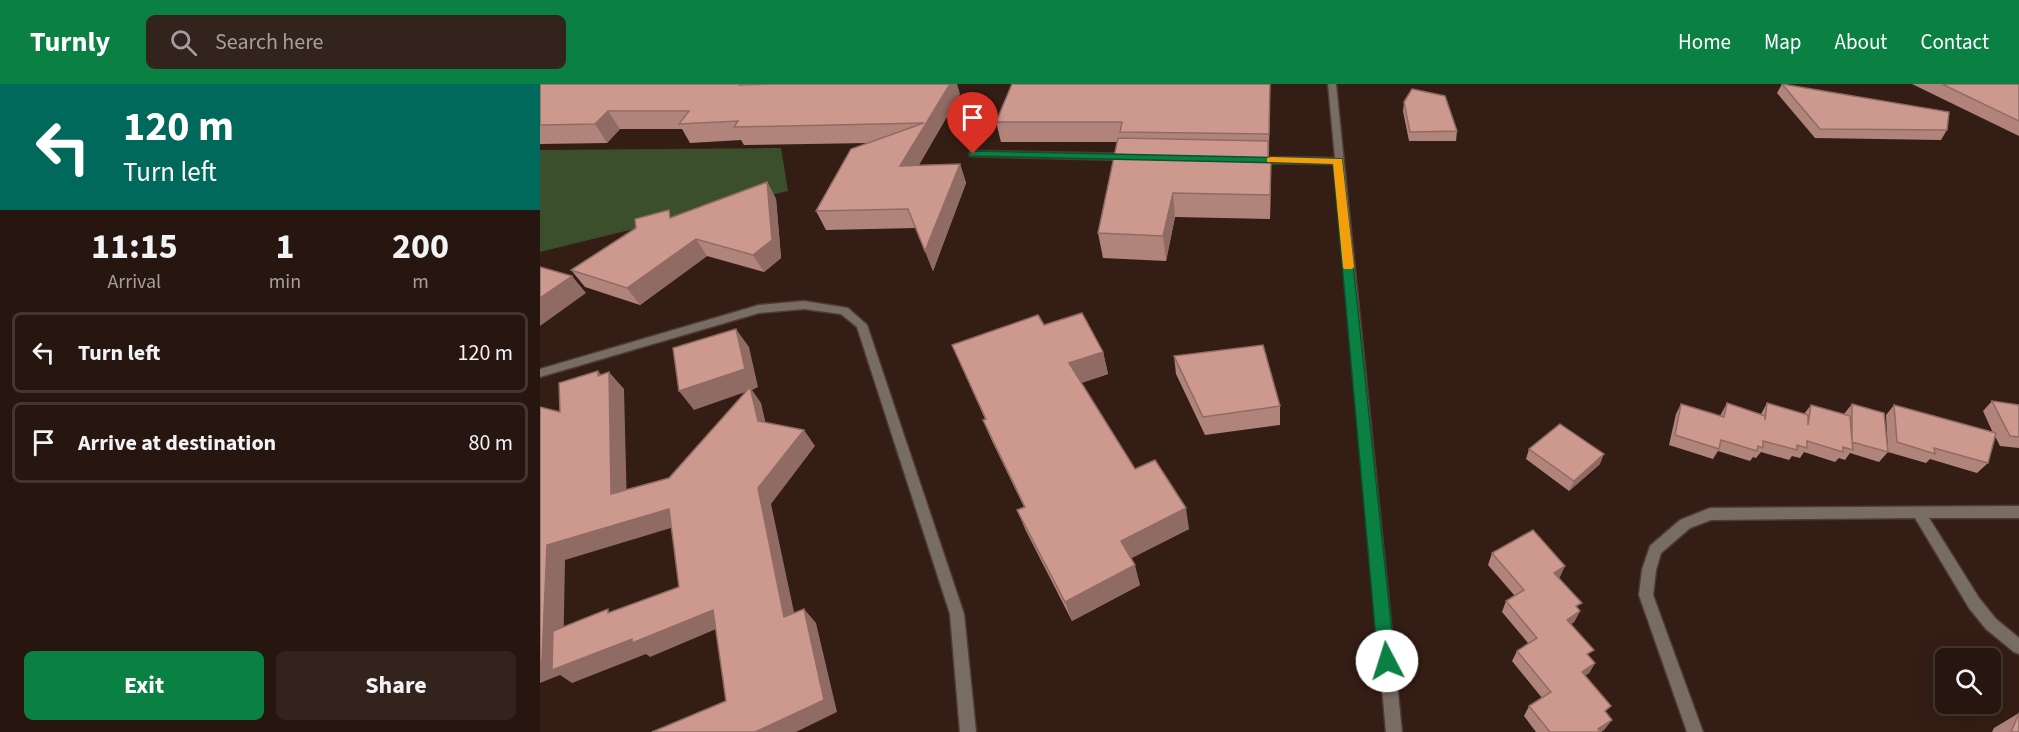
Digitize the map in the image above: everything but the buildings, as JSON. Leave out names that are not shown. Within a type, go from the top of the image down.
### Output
[{"type":"street","points":[[1332,84],[1394,732]]},
{"type":"street","points":[[973,154],[1138,157]]},
{"type":"street","points":[[1244,159],[1338,161]]},
{"type":"street","points":[[540,373],[759,309],[804,305],[844,311],[862,325],[957,614],[968,732]]},
{"type":"street","points":[[1695,732],[1646,595],[1649,570],[1655,550],[1685,524],[1710,514],[2019,512]]},
{"type":"street","points":[[1919,513],[1974,603],[1991,624],[2019,647]]},
{"type":"green space","points":[[781,148],[788,191],[540,252],[540,150]]},
{"type":"slow traffic","points":[[1271,160],[1338,161],[1348,267]]},
{"type":"route","points":[[973,154],[1338,161],[1387,661]]}]
